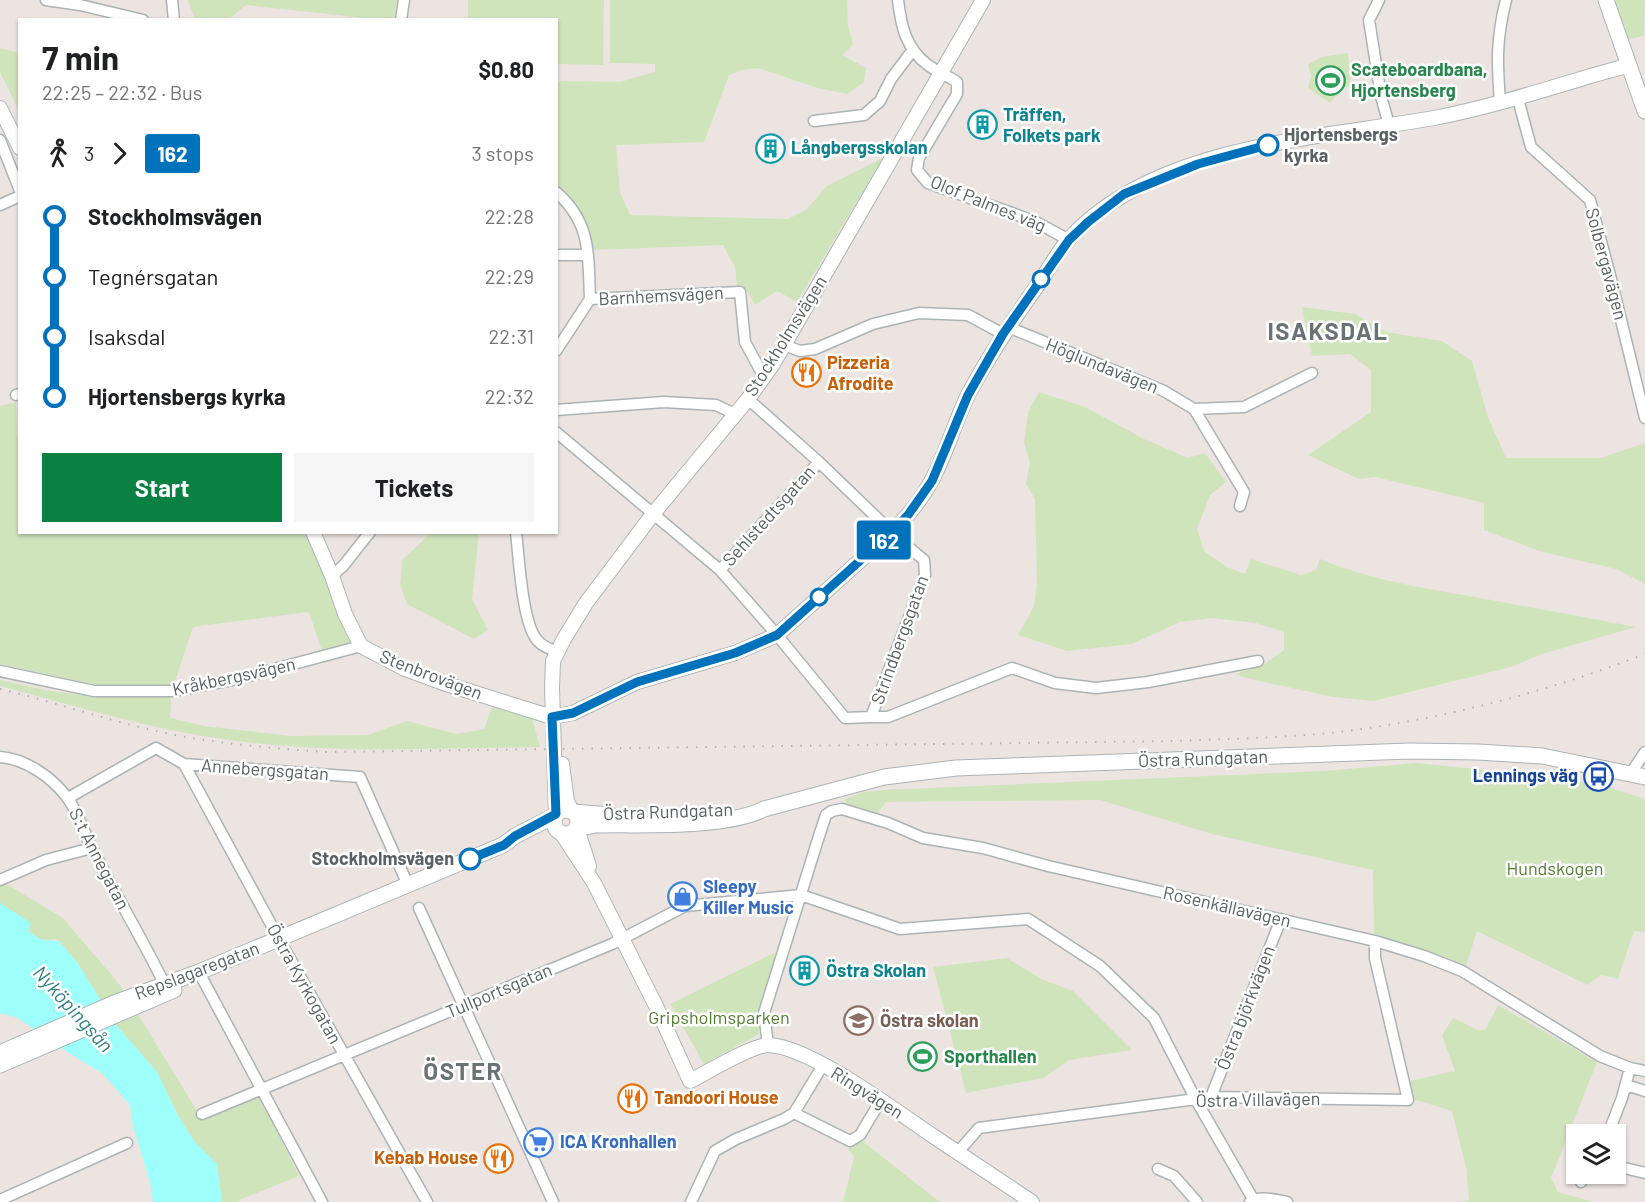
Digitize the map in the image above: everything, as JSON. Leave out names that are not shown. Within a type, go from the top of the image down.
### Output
[{"type":"main road","points":[[1606,0],[1645,111]]},
{"type":"main road","name":"Östra Rundgatan","points":[[564,826],[725,821],[751,816],[764,809],[884,777],[990,766],[1409,751],[1542,756],[1638,775]]},
{"type":"main road","name":"Östra Rundgatan","points":[[573,812],[625,816],[748,808],[764,809]]},
{"type":"main road","points":[[564,826],[579,822],[573,812]]},
{"type":"main road","name":"Repslagaregatan","points":[[27,1047],[165,989],[199,972],[504,845],[515,836],[564,826]]},
{"type":"main road","name":"Repslagaregatan","points":[[165,989],[202,978],[279,939]]},
{"type":"main road","points":[[0,1053],[27,1047]]},
{"type":"main road","points":[[0,1065],[27,1047]]},
{"type":"street","points":[[46,0],[80,4],[135,18]]},
{"type":"street","points":[[172,0],[174,18]]},
{"type":"street","points":[[401,18],[404,0]]},
{"type":"street","points":[[898,0],[900,20],[912,51],[929,66],[942,72]]},
{"type":"street","name":"Stockholmsvägen","points":[[558,651],[580,611],[653,514],[764,377],[983,0]]},
{"type":"street","points":[[1379,0],[1368,20],[1381,96],[1389,125]]},
{"type":"street","points":[[1500,103],[1497,50],[1506,0]]},
{"type":"street","points":[[814,121],[864,115],[880,101],[891,79],[912,51]]},
{"type":"street","points":[[556,717],[573,713],[637,682],[735,653],[777,635],[892,532],[908,515],[932,481],[968,395],[1006,331],[1069,240],[1124,194],[1198,164],[1247,149],[1432,118],[1518,99],[1629,65]]},
{"type":"street","name":"Olof Palmes väg","points":[[942,72],[957,82],[957,94],[919,158],[917,170],[928,183],[1034,220],[1069,240]]},
{"type":"street","name":"Solbergavägen","points":[[1518,99],[1531,147],[1590,200],[1645,417]]},
{"type":"street","points":[[0,108],[18,144]]},
{"type":"street","points":[[0,140],[18,186]]},
{"type":"street","points":[[558,194],[573,207],[587,243],[590,299]]},
{"type":"street","points":[[0,205],[18,197]]},
{"type":"street","points":[[558,255],[588,255]]},
{"type":"street","name":"Barnhemsvägen","points":[[558,348],[590,299],[740,292],[745,342],[764,377]]},
{"type":"street","name":"Höglundavägen","points":[[784,345],[801,351],[815,349],[873,324],[919,313],[969,315],[1164,391],[1194,409],[1244,492],[1240,506]]},
{"type":"street","points":[[1194,409],[1244,407],[1312,373]]},
{"type":"street","name":"Strindbergsgatan","points":[[748,399],[924,560],[926,570],[871,717],[845,718],[777,635]]},
{"type":"street","points":[[558,410],[664,402],[716,405],[735,414]]},
{"type":"street","points":[[558,434],[720,570],[777,635]]},
{"type":"street","name":"Sehlstedtsgatan","points":[[720,570],[819,462]]},
{"type":"street","name":"Stenbrovägen","points":[[314,534],[345,614],[361,646],[405,669],[446,684],[556,717]]},
{"type":"street","points":[[332,576],[344,565],[368,534]]},
{"type":"street","points":[[516,534],[529,623],[538,641],[551,650],[558,651],[556,717],[564,826],[580,838],[594,883],[656,1006],[690,1081],[755,1048],[768,1045],[764,1013],[801,895],[900,929],[1028,918],[1100,966],[1154,1018],[1251,1201],[1265,1198],[1287,1202]]},
{"type":"street","name":"Kråkbergsvägen","points":[[0,670],[94,691],[174,691],[237,679],[361,646]]},
{"type":"street","points":[[871,717],[888,717],[1012,668],[1055,683],[1096,688],[1148,682],[1258,661]]},
{"type":"street","points":[[556,717],[567,802],[573,812]]},
{"type":"street","name":"Annebergsgatan","points":[[68,798],[156,748],[184,764],[360,777],[408,885]]},
{"type":"street","points":[[1638,775],[1645,752]]},
{"type":"street","name":"S:t Annegatan","points":[[0,758],[8,758],[44,775],[68,798],[165,989]]},
{"type":"street","name":"Östra Kyrkogatan","points":[[184,764],[279,939],[427,1202]]},
{"type":"street","name":"Rosenkällavägen","points":[[801,895],[826,815],[832,810],[842,809],[888,823],[923,838],[983,848],[1048,866],[1375,940],[1462,971],[1600,1056],[1630,1068],[1645,1071]]},
{"type":"street","points":[[0,880],[46,860],[92,848]]},
{"type":"street","name":"Tullportsgatan","points":[[202,1114],[463,1007],[621,939],[685,906],[801,895]]},
{"type":"street","points":[[419,908],[553,1202]]},
{"type":"street","name":"Östra björkvägen","points":[[1210,1097],[1281,918]]},
{"type":"street","name":"Östra Villavägen","points":[[958,1152],[979,1128],[1210,1097],[1408,1100],[1375,958],[1375,940]]},
{"type":"street","points":[[202,978],[322,1202]]},
{"type":"street","name":"Ringvägen","points":[[768,1045],[786,1048],[823,1065],[881,1100],[1032,1202]]},
{"type":"street","points":[[691,1202],[715,1151],[794,1113],[823,1065]]},
{"type":"street","points":[[1612,1124],[1630,1068]]},
{"type":"street","points":[[1626,1085],[1645,1091]]},
{"type":"street","points":[[794,1113],[850,1140],[860,1135],[881,1100]]},
{"type":"street","points":[[0,1200],[128,1143]]},
{"type":"street","points":[[1626,1168],[1645,1173]]},
{"type":"street","points":[[1158,1169],[1174,1176],[1197,1202]]},
{"type":"green space","points":[[188,0],[397,0],[394,18],[365,18],[246,5],[230,18],[194,17]]},
{"type":"green space","points":[[468,0],[604,0],[603,65],[558,64],[558,18],[468,18]]},
{"type":"green space","points":[[610,0],[847,0],[848,26],[853,45],[842,55],[866,68],[864,82],[847,94],[817,88],[758,68],[742,70],[729,75],[704,142],[616,145],[620,192],[630,215],[788,219],[806,210],[827,186],[883,158],[797,302],[777,291],[755,305],[746,289],[737,286],[735,267],[723,245],[594,250],[579,208],[558,186],[558,81],[620,82],[655,72],[655,64],[610,63]]},
{"type":"green space","points":[[1615,0],[1645,0],[1644,36],[1629,39]]},
{"type":"green space","points":[[0,48],[18,53],[18,109],[0,72]]},
{"type":"green space","name":"Scateboardbana, Hjortensberg","points":[[1348,53],[1351,85],[1342,89],[1330,103],[1308,88],[1311,76],[1308,64],[1321,57]]},
{"type":"green space","points":[[1302,307],[1355,314],[1386,332],[1442,341],[1472,361],[1488,417],[1506,458],[1601,458],[1645,443],[1645,584],[1616,569],[1539,551],[1484,530],[1484,503],[1375,477],[1359,479],[1308,455],[1371,412],[1371,370],[1350,354],[1312,356]]},
{"type":"green space","points":[[1039,392],[1085,407],[1144,439],[1188,458],[1205,453],[1226,482],[1210,495],[1197,529],[1204,551],[1227,567],[1245,574],[1251,559],[1301,575],[1316,570],[1320,559],[1340,567],[1402,584],[1636,627],[1542,654],[1511,667],[1374,701],[1333,697],[1236,674],[1263,665],[1284,650],[1284,632],[1256,623],[1212,618],[1180,622],[1132,644],[1067,651],[1018,635],[1034,606],[1037,583],[1035,499],[1026,484],[1030,463],[1024,443],[1028,412]]},
{"type":"green space","points":[[16,402],[18,534],[305,534],[327,580],[351,642],[322,651],[309,612],[193,627],[174,685],[97,685],[0,664],[0,406]]},
{"type":"green space","points":[[430,534],[479,534],[472,599],[488,630],[474,639],[407,604],[400,585],[402,560]]},
{"type":"green space","points":[[0,680],[50,691],[93,696],[171,697],[170,718],[204,726],[291,736],[368,735],[407,721],[457,734],[484,729],[492,707],[532,718],[540,747],[346,749],[230,740],[114,717],[0,686]]},
{"type":"green space","name":"Hundskogen","points":[[1416,763],[1535,775],[1602,785],[1645,799],[1645,932],[1634,931],[1618,979],[1601,975],[1587,985],[1477,931],[1466,966],[1374,934],[1373,870],[1212,834],[1100,800],[886,802],[874,818],[849,813],[845,799],[863,792],[884,790],[1324,771]]},
{"type":"green space","points":[[0,873],[8,885],[63,918],[120,985],[202,1119],[260,1097],[299,1176],[239,1200],[239,1202],[222,1202],[217,1164],[194,1141],[177,1114],[157,1072],[116,1025],[77,962],[59,941],[56,939],[42,940],[28,931],[0,903]]},
{"type":"green space","name":"Gripsholmsparken","points":[[776,952],[759,1014],[759,1034],[704,1064],[670,1004]]},
{"type":"green space","points":[[1007,958],[1041,979],[1073,991],[1132,1050],[1069,1060],[1043,1078],[966,1093],[933,967]]},
{"type":"green space","points":[[1498,1005],[1597,1062],[1572,1124],[1566,1124],[1566,1140],[1551,1178],[1558,1192],[1593,1202],[1461,1202],[1469,1200],[1466,1167],[1452,1111],[1413,1099],[1409,1081],[1455,1071],[1442,1035],[1453,1018],[1478,1030],[1485,1030]]},
{"type":"green space","points":[[861,1140],[940,1202],[843,1202],[854,1157],[848,1149]]},
{"type":"water","name":"Nyköpingsån","points":[[0,903],[31,923],[28,931],[42,940],[59,941],[77,962],[116,1025],[157,1072],[177,1114],[194,1141],[217,1164],[222,1202],[153,1202],[151,1186],[133,1126],[130,1105],[102,1073],[59,1047],[18,1018],[0,1013]]},
{"type":"railway","points":[[0,689],[123,723],[185,737],[325,752],[1174,741],[1310,735],[1410,721],[1529,693],[1645,654]]},
{"type":"bus line","name":"162","points":[[470,859],[504,845],[515,836],[556,816],[552,717],[573,713],[637,682],[735,653],[777,635],[892,532],[908,515],[932,481],[968,395],[1003,334],[1069,240],[1088,222],[1124,194],[1139,187],[1198,164],[1268,145]]},
{"type":"place","name":"Scateboardbana, Hjortensberg","points":[[1330,80]]},
{"type":"place","name":"Träffen, Folkets park","points":[[982,125]]},
{"type":"place","name":"Hjortensbergs kyrka","points":[[1268,145]]},
{"type":"place","name":"Långbergsskolan","points":[[770,148]]},
{"type":"place","name":"Pizzeria Afrodite","points":[[806,373]]},
{"type":"place","name":"Lennings väg","points":[[1599,776]]},
{"type":"place","name":"Stockholmsvägen","points":[[470,859]]},
{"type":"place","name":"Sleepy Killer Music","points":[[682,897]]},
{"type":"place","name":"Östra Skolan","points":[[805,971]]},
{"type":"place","name":"Östra skolan","points":[[859,1021]]},
{"type":"place","name":"Sporthallen","points":[[923,1057]]},
{"type":"place","name":"Tandoori House","points":[[633,1098]]},
{"type":"place","name":"ICA Kronhallen","points":[[539,1142]]},
{"type":"place","name":"Kebab House","points":[[499,1158]]},
{"type":"district","name":"ISAKSDAL","points":[[1328,332]]},
{"type":"district","name":"ÖSTER","points":[[463,1072]]}]
